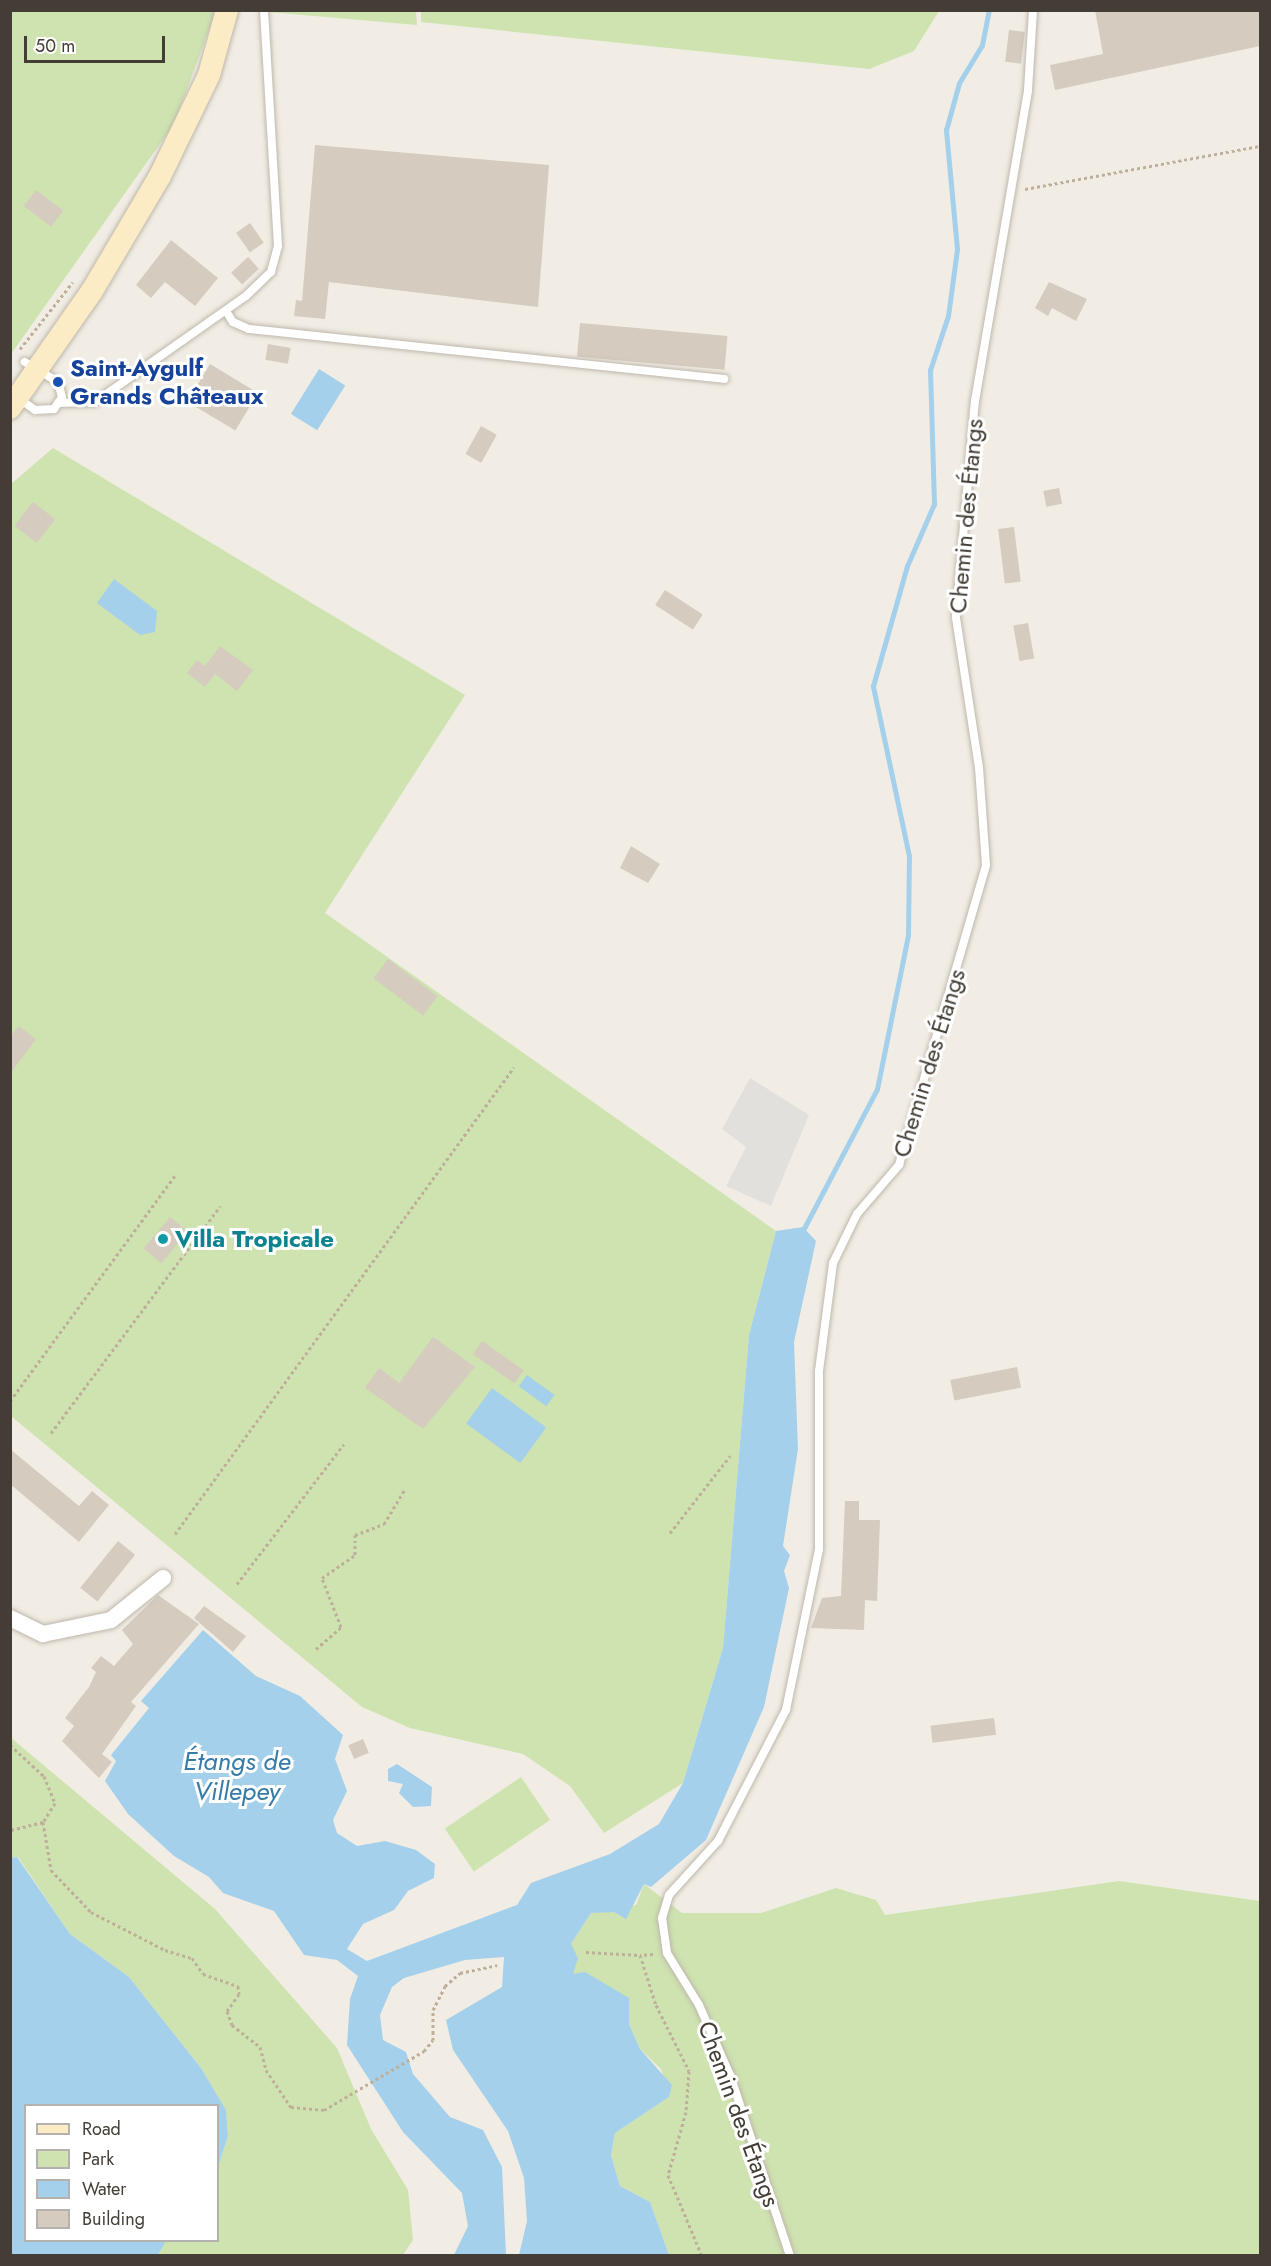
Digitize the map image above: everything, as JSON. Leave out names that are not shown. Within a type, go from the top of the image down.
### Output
[{"type":"main road","points":[[27,361],[124,232],[191,117],[227,10]]},
{"type":"main road","points":[[12,395],[27,361],[81,281],[124,232]]},
{"type":"street","points":[[10,1618],[43,1634],[111,1620],[163,1578]]},
{"type":"lane","points":[[58,403],[95,402],[226,311],[271,272],[278,246],[264,10]]},
{"type":"lane","name":"Chemin des Étangs","points":[[790,2256],[730,2075],[699,2005],[667,1953],[662,1918],[669,1895],[718,1841],[786,1710],[819,1549],[819,1371],[834,1263],[857,1214],[899,1166],[986,866],[979,768],[956,617],[975,401],[1028,90],[1033,10]]},
{"type":"lane","points":[[226,311],[233,322],[249,329],[724,379]]},
{"type":"lane","points":[[12,395],[35,411],[54,409],[58,403],[58,382],[27,361]]},
{"type":"path","points":[[1011,191],[1260,146]]},
{"type":"path","points":[[27,361],[58,295],[71,282],[81,281]]},
{"type":"path","points":[[175,1534],[514,1067]]},
{"type":"path","points":[[10,1401],[176,1174]]},
{"type":"path","points":[[51,1433],[220,1206]]},
{"type":"path","points":[[237,1584],[344,1444]]},
{"type":"path","points":[[670,1533],[730,1456]]},
{"type":"path","points":[[316,1649],[341,1628],[322,1578],[355,1555],[355,1535],[384,1524],[405,1489]]},
{"type":"path","points":[[10,1745],[44,1776],[55,1803],[43,1822],[51,1870],[91,1912],[165,1950],[192,1958],[203,1974],[230,1979],[238,1986],[239,1994],[227,2011],[232,2025],[237,2034],[260,2047],[266,2070],[291,2107],[324,2110],[366,2082],[424,2051],[433,2040],[433,2010],[445,1986],[460,1973],[497,1965]]},
{"type":"path","points":[[10,1830],[43,1822]]},
{"type":"path","points":[[586,1952],[640,1955],[667,1953]]},
{"type":"path","points":[[640,1955],[656,2005],[689,2071],[686,2112],[668,2175],[702,2256]]},
{"type":"green space","points":[[421,10],[939,11],[914,51],[869,69],[421,22]]},
{"type":"green space","points":[[11,11],[214,11],[214,16],[174,124],[11,354]]},
{"type":"green space","points":[[416,11],[417,25],[269,12]]},
{"type":"green space","points":[[53,448],[465,695],[325,913],[776,1231],[749,1335],[723,1648],[683,1783],[604,1833],[570,1786],[523,1754],[410,1728],[362,1707],[11,1416],[10,485]]},
{"type":"green space","points":[[10,1737],[215,1909],[337,2048],[371,2129],[408,2190],[413,2240],[403,2255],[158,2255],[165,2242],[219,2242],[219,2164],[228,2136],[226,2110],[201,2068],[129,1977],[70,1934],[18,1857],[11,1858]]},
{"type":"green space","points":[[521,1777],[550,1820],[474,1872],[445,1828]]},
{"type":"green space","points":[[1119,1881],[1260,1901],[1260,2255],[669,2255],[650,2202],[620,2186],[611,2155],[615,2133],[669,2097],[661,2069],[640,2049],[629,2024],[629,1998],[573,1975],[571,1944],[591,1913],[636,1905],[644,1884],[682,1913],[761,1913],[836,1888],[876,1900],[885,1915]]},
{"type":"shaded area","points":[[750,1078],[809,1115],[771,1206],[726,1186],[746,1147],[722,1129]]},
{"type":"water","points":[[319,369],[345,385],[317,430],[291,414]]},
{"type":"water","points":[[114,579],[157,611],[155,632],[140,635],[97,603]]},
{"type":"water","name":"Étangs de Villepey","points":[[803,1227],[816,1241],[794,1342],[798,1449],[783,1546],[790,1555],[784,1571],[789,1588],[764,1707],[706,1840],[651,1887],[644,1884],[626,1919],[614,1912],[591,1913],[571,1944],[578,1958],[573,1974],[585,1972],[629,1998],[629,2024],[640,2049],[672,2085],[669,2097],[615,2133],[611,2155],[620,2186],[650,2202],[669,2255],[519,2255],[527,2221],[524,2178],[508,2131],[453,2050],[446,2020],[502,1987],[504,1957],[465,1960],[404,1978],[392,1987],[380,2015],[383,2040],[406,2052],[413,2074],[450,2117],[483,2130],[502,2167],[506,2255],[454,2255],[468,2226],[462,2193],[403,2132],[347,2045],[350,1999],[358,1976],[337,1960],[304,1955],[274,1911],[223,1893],[209,1877],[174,1856],[128,1814],[105,1781],[116,1761],[111,1755],[149,1708],[141,1701],[203,1630],[256,1676],[300,1696],[343,1735],[335,1759],[347,1791],[333,1820],[337,1833],[357,1846],[385,1841],[416,1850],[435,1864],[434,1878],[408,1891],[394,1910],[363,1924],[347,1949],[367,1961],[517,1905],[531,1883],[610,1854],[659,1824],[683,1783],[723,1648],[749,1335],[776,1231]]},
{"type":"water","points":[[527,1375],[555,1395],[546,1406],[519,1386]]},
{"type":"water","points":[[492,1388],[546,1427],[520,1463],[466,1424]]},
{"type":"water","points":[[397,1764],[432,1787],[431,1806],[413,1807],[399,1793],[403,1784],[388,1781],[388,1769]]},
{"type":"water","points":[[17,1857],[70,1934],[129,1977],[201,2068],[226,2110],[228,2136],[219,2164],[219,2104],[24,2104],[24,2242],[165,2242],[158,2255],[11,2255],[10,1858]]},
{"type":"building","points":[[1095,10],[1260,10],[1260,46],[1055,90],[1050,65],[1103,54]]},
{"type":"building","points":[[1009,30],[1025,32],[1021,64],[1005,62]]},
{"type":"building","points":[[315,145],[549,165],[538,307],[329,282],[325,319],[294,316],[296,300],[302,301]]},
{"type":"building","points":[[36,190],[63,210],[51,226],[24,206]]},
{"type":"building","points":[[250,223],[264,243],[250,252],[236,233]]},
{"type":"building","points":[[171,240],[218,278],[195,306],[165,282],[151,298],[136,285]]},
{"type":"building","points":[[248,257],[259,269],[242,284],[231,273]]},
{"type":"building","points":[[1049,282],[1087,299],[1076,321],[1052,308],[1048,316],[1035,308]]},
{"type":"building","points":[[580,323],[727,336],[724,370],[577,357]]},
{"type":"building","points":[[268,344],[291,348],[288,364],[265,360]]},
{"type":"building","points":[[210,364],[258,393],[235,431],[187,402]]},
{"type":"building","points":[[481,426],[497,435],[481,463],[465,454]]},
{"type":"building","points":[[1059,488],[1062,504],[1046,507],[1043,491]]},
{"type":"building","points":[[33,502],[55,519],[37,543],[15,526]]},
{"type":"building","points":[[1014,527],[1021,582],[1005,584],[998,529]]},
{"type":"building","points":[[665,590],[703,615],[693,630],[655,605]]},
{"type":"building","points":[[1028,623],[1034,658],[1019,661],[1013,626]]},
{"type":"building","points":[[220,646],[253,670],[237,691],[215,674],[205,687],[187,673],[197,660],[205,666]]},
{"type":"building","points":[[631,846],[660,864],[648,883],[620,868]]},
{"type":"building","points":[[388,959],[438,996],[423,1015],[374,978]]},
{"type":"building","points":[[19,1026],[36,1039],[10,1074],[10,1037]]},
{"type":"building","name":"Villa Tropicale","points":[[170,1217],[188,1232],[161,1263],[144,1248]]},
{"type":"building","points":[[433,1337],[475,1367],[423,1429],[365,1388],[379,1368],[399,1383]]},
{"type":"building","points":[[482,1341],[524,1370],[515,1383],[473,1354]]},
{"type":"building","points":[[1017,1367],[1021,1388],[954,1401],[950,1380]]},
{"type":"building","points":[[10,1449],[79,1506],[92,1491],[109,1505],[79,1542],[10,1484]]},
{"type":"building","points":[[845,1501],[859,1501],[859,1520],[880,1520],[877,1601],[865,1600],[864,1630],[811,1628],[822,1598],[841,1596]]},
{"type":"building","points":[[118,1541],[135,1555],[97,1601],[80,1588]]},
{"type":"building","points":[[158,1595],[199,1624],[131,1702],[136,1706],[102,1754],[112,1762],[99,1778],[62,1741],[74,1726],[65,1718],[89,1687],[96,1672],[91,1668],[101,1656],[114,1666],[133,1644],[122,1630]]},
{"type":"building","points":[[204,1606],[246,1636],[233,1652],[194,1618]]},
{"type":"building","points":[[994,1718],[996,1735],[933,1743],[930,1726]]},
{"type":"building","points":[[363,1739],[369,1753],[354,1759],[348,1745]]},
{"type":"waterway","points":[[802,1232],[877,1089],[908,935],[909,856],[873,686],[907,566],[934,504],[930,370],[948,316],[957,249],[946,130],[959,83],[982,45],[989,10]]},
{"type":"place","name":"Saint-Aygulf Grands Châteaux","points":[[58,382]]},
{"type":"place","name":"Villa Tropicale","points":[[163,1239]]}]
